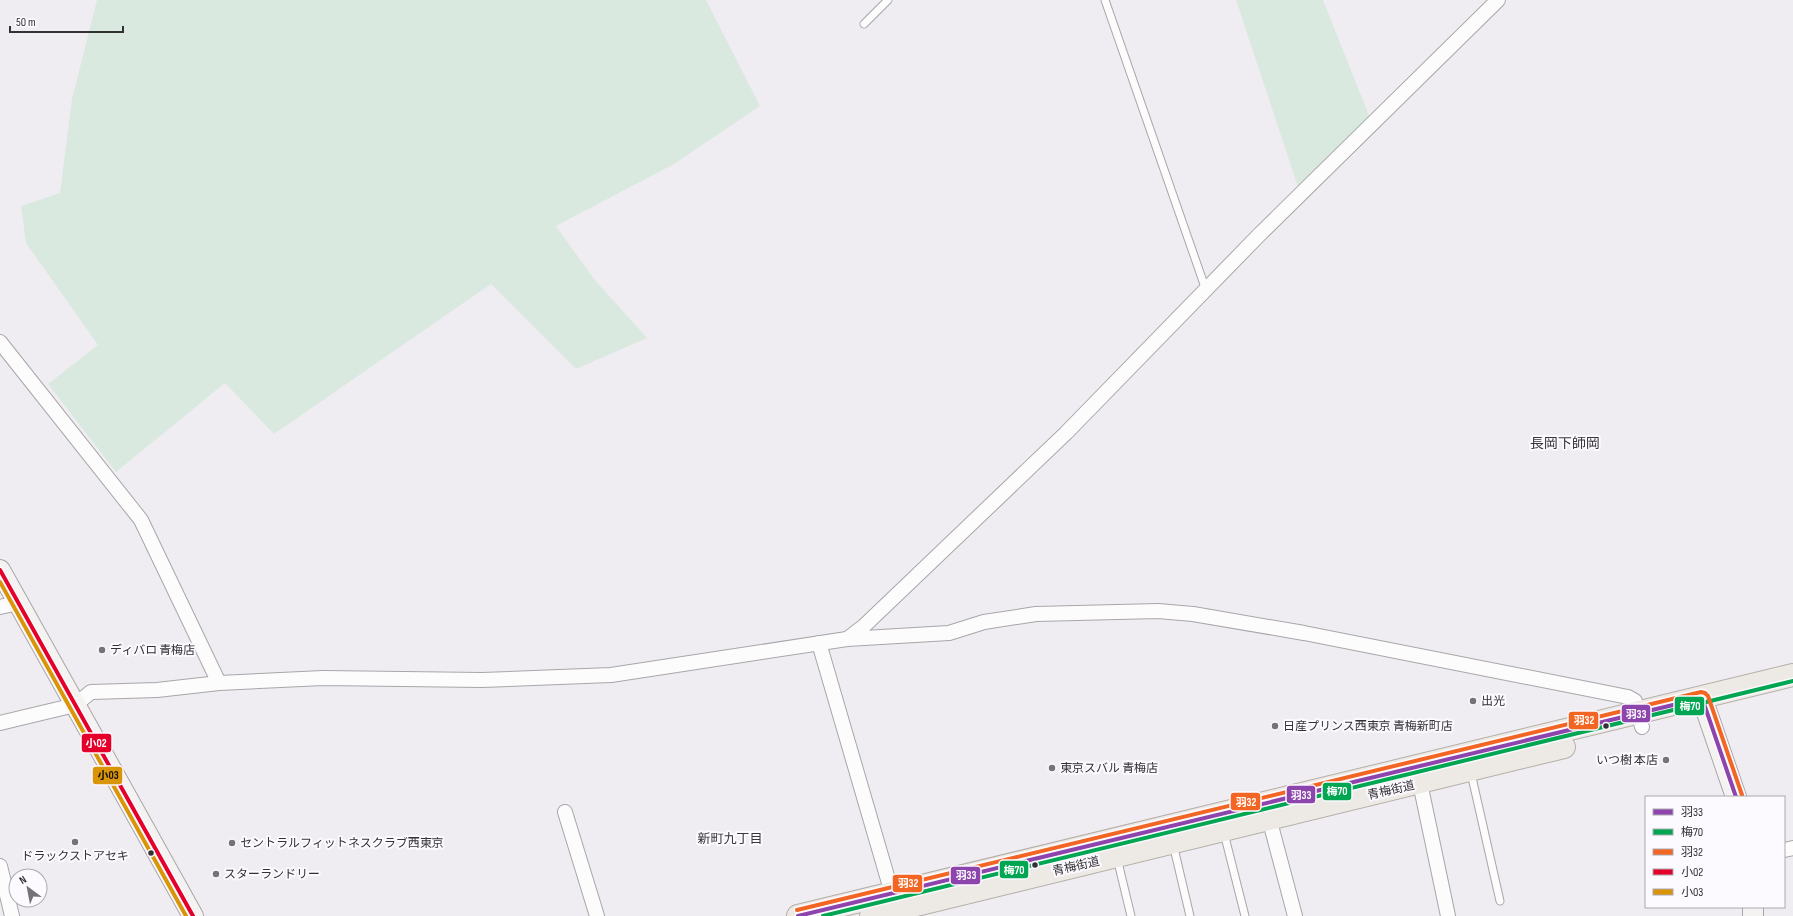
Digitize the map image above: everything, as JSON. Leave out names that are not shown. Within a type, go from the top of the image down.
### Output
[{"type":"main road","name":"青梅街道","points":[[1705,705],[1793,675]]},
{"type":"main road","name":"青梅街道","points":[[871,916],[894,902],[1640,720],[1705,705],[1793,691]]},
{"type":"main road","name":"青梅街道","points":[[798,916],[894,902],[1116,856],[1269,818],[1470,771],[1640,720]]},
{"type":"street","points":[[847,639],[864,626],[1066,433],[1265,230],[1498,0]]},
{"type":"street","points":[[0,342],[141,520],[219,683]]},
{"type":"street","points":[[0,570],[9,605],[75,705],[193,916]]},
{"type":"street","points":[[0,723],[75,705],[91,692],[157,690],[219,683],[322,678],[482,680],[611,675],[847,639],[959,631],[984,622],[1036,614],[1173,611],[1396,650],[1628,697],[1635,701],[1640,720]]},
{"type":"street","points":[[819,644],[894,902]]},
{"type":"street","points":[[1705,705],[1736,796]]},
{"type":"street","points":[[1420,783],[1448,916]]},
{"type":"street","points":[[565,812],[597,916]]},
{"type":"street","points":[[1269,818],[1295,916]]},
{"type":"street","points":[[0,866],[12,916]]},
{"type":"lane","points":[[864,24],[888,0]]},
{"type":"lane","points":[[1105,0],[1206,290]]},
{"type":"lane","points":[[1470,771],[1500,901]]},
{"type":"lane","points":[[1223,830],[1245,916]]},
{"type":"lane","points":[[1172,842],[1190,916]]},
{"type":"lane","points":[[1116,856],[1131,916]]},
{"type":"shaded area","points":[[97,0],[706,0],[760,106],[674,164],[556,226],[594,279],[647,338],[576,369],[491,284],[274,434],[225,383],[116,472],[48,384],[98,345],[26,243],[21,206],[60,193],[72,99]]},
{"type":"shaded area","points":[[1236,0],[1323,0],[1372,123],[1300,193]]},
{"type":"transit line","name":"小02","points":[[0,570],[193,916]]},
{"type":"transit line","name":"小03","points":[[0,582],[186,916]]},
{"type":"transit line","name":"梅70","points":[[823,916],[1793,681]]},
{"type":"transit line","name":"羽32","points":[[797,910],[1701,692],[1708,696],[1742,795]]},
{"type":"transit line","name":"羽33","points":[[798,916],[1702,698],[1736,796]]},
{"type":"place","name":"ディバロ 青梅店","points":[[102,650]]},
{"type":"place","name":"出光","points":[[1473,701]]},
{"type":"place","name":"日産プリンス西東京 青梅新町店","points":[[1275,726]]},
{"type":"place","name":"いつ樹 本店","points":[[1666,760]]},
{"type":"place","name":"東京スバル 青梅店","points":[[1052,768]]},
{"type":"place","name":"ドラックストアセキ","points":[[75,842]]},
{"type":"place","name":"セントラルフィットネスクラブ西東京","points":[[232,843]]},
{"type":"place","name":"スターランドリー","points":[[216,874]]},
{"type":"district","name":"長岡下師岡","points":[[1565,443]]},
{"type":"district","name":"新町九丁目","points":[[730,838]]}]
